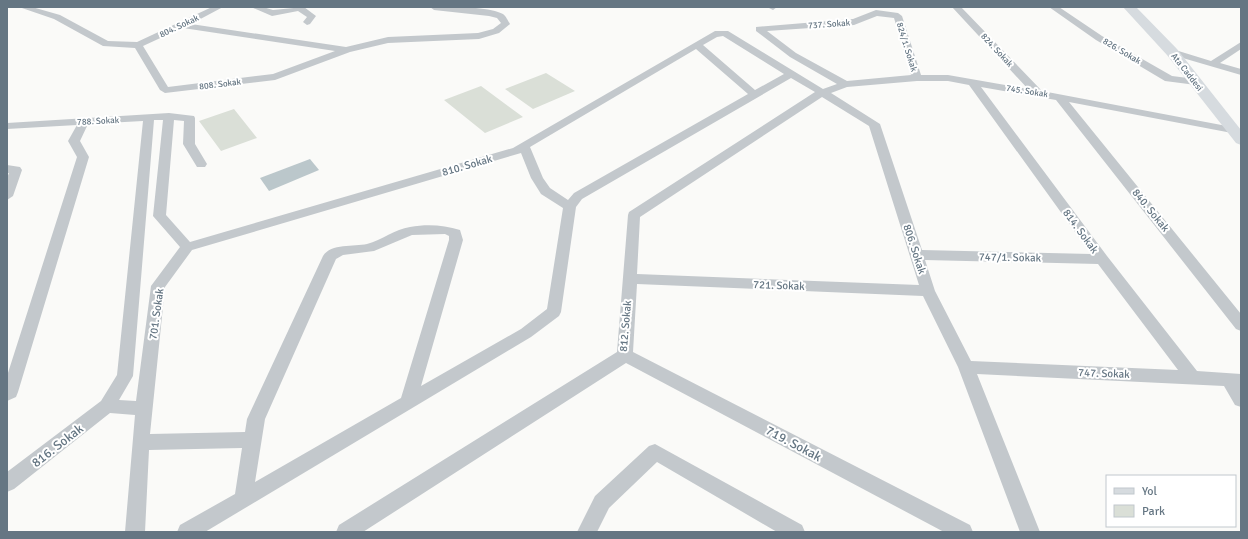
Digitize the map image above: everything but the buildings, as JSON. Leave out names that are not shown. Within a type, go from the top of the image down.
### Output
[{"type":"main road","name":"Ata Caddesi","points":[[1132,8],[1172,52],[1241,140]]},
{"type":"street","points":[[23,7],[57,17],[106,44],[138,45]]},
{"type":"street","name":"804. Sokak","points":[[138,45],[219,7]]},
{"type":"street","points":[[255,7],[272,13],[300,8],[312,16],[307,22]]},
{"type":"street","name":"808. Sokak","points":[[138,45],[165,90],[275,77],[347,50],[388,40],[479,36],[496,31],[506,24],[500,16],[434,7]]},
{"type":"street","name":"824. Sokak","points":[[956,7],[1038,93]]},
{"type":"street","name":"826. Sokak","points":[[1053,7],[1099,38],[1169,79],[1196,82]]},
{"type":"street","name":"737. Sokak","points":[[845,84],[793,55],[758,29],[854,22],[876,13],[898,16]]},
{"type":"street","name":"824/1. Sokak","points":[[898,16],[917,78]]},
{"type":"street","points":[[183,25],[347,50]]},
{"type":"street","name":"810. Sokak","points":[[187,247],[517,150],[715,34],[725,33]]},
{"type":"street","name":"806. Sokak","points":[[725,33],[874,124],[928,291],[966,367],[1030,532]]},
{"type":"street","points":[[697,45],[755,95]]},
{"type":"street","points":[[1212,64],[1241,45]]},
{"type":"street","points":[[1172,52],[1241,72]]},
{"type":"street","points":[[187,532],[526,333],[554,312],[570,206],[578,196],[791,74]]},
{"type":"street","name":"745. Sokak","points":[[821,93],[845,84],[917,78],[948,78],[1038,93],[1232,130]]},
{"type":"street","name":"814. Sokak","points":[[972,82],[1102,259],[1193,377]]},
{"type":"street","name":"812. Sokak","points":[[346,532],[625,355],[634,215],[821,93]]},
{"type":"street","name":"840. Sokak","points":[[1059,97],[1241,325]]},
{"type":"street","points":[[169,116],[159,216],[187,247]]},
{"type":"street","name":"788. Sokak","points":[[7,126],[169,116],[190,118],[189,144],[201,164]]},
{"type":"street","points":[[144,409],[107,406],[125,376],[149,118]]},
{"type":"street","points":[[7,394],[10,392],[83,157],[74,141],[84,122]]},
{"type":"street","points":[[524,146],[537,178],[545,192],[570,206]]},
{"type":"street","points":[[7,170],[16,170],[7,196]]},
{"type":"street","points":[[243,499],[256,419],[330,256],[341,251],[369,248],[410,232],[445,230],[455,233],[456,240],[408,402]]},
{"type":"street","name":"701. Sokak","points":[[135,532],[144,409],[158,286],[187,247]]},
{"type":"street","name":"747/1. Sokak","points":[[917,255],[1102,259]]},
{"type":"street","name":"721. Sokak","points":[[629,279],[928,291]]},
{"type":"street","name":"719. Sokak","points":[[625,355],[963,532]]},
{"type":"street","name":"747. Sokak","points":[[966,367],[1193,377],[1235,381]]},
{"type":"street","points":[[1235,381],[1241,400]]},
{"type":"street","name":"816. Sokak","points":[[7,483],[107,406]]},
{"type":"street","points":[[141,442],[253,440]]},
{"type":"street","points":[[587,532],[602,502],[655,452],[795,532]]},
{"type":"green space","points":[[546,73],[575,91],[533,109],[505,89]]},
{"type":"green space","points":[[481,86],[523,117],[485,133],[444,100]]},
{"type":"green space","points":[[234,109],[257,138],[221,151],[199,121]]},
{"type":"shaded area","points":[[310,159],[319,170],[269,191],[260,178]]}]
